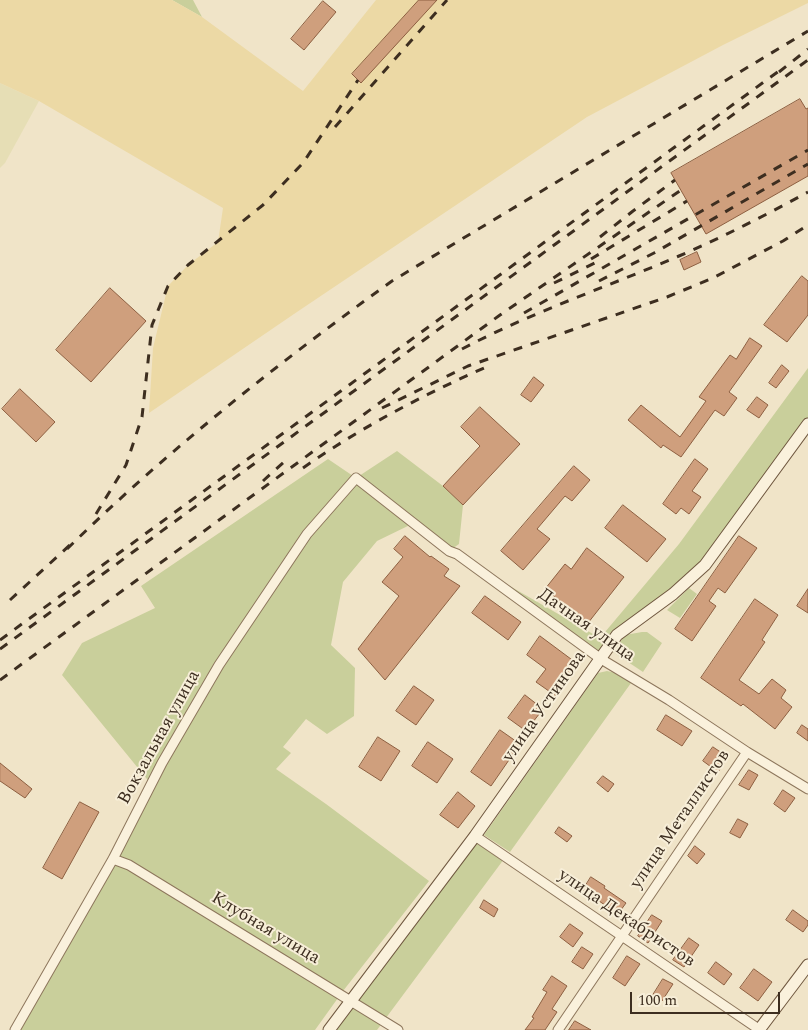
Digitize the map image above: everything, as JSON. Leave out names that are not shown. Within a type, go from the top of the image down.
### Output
[{"type":"street","name":"улица Устинова","points":[[329,1030],[475,836],[617,635],[673,594],[705,565],[808,424]]},
{"type":"street","name":"Дачная улица","points":[[356,478],[449,552],[456,554],[601,659],[670,700],[747,752],[808,788]]},
{"type":"street","name":"Вокзальная улица","points":[[15,1030],[113,859],[162,763],[218,665],[307,534],[356,478]]},
{"type":"street","name":"улица Металлистов","points":[[558,1030],[747,752]]},
{"type":"street","name":"улица Декабристов","points":[[475,836],[760,1030]]},
{"type":"street","name":"Клубная улица","points":[[113,859],[129,865],[398,1030]]},
{"type":"street","points":[[760,1030],[808,965]]},
{"type":"shaded area","points":[[0,83],[39,101],[5,163],[0,168]]},
{"type":"green space","points":[[172,0],[193,0],[202,17]]},
{"type":"green space","points":[[808,368],[808,424],[705,565],[600,656],[494,577],[600,638],[679,544]]},
{"type":"green space","points":[[397,451],[443,486],[463,505],[459,544],[449,551],[414,523],[377,541],[343,582],[331,645],[355,668],[354,716],[327,734],[306,719],[283,747],[291,753],[276,769],[429,881],[315,1030],[18,1030],[151,784],[62,675],[82,643],[155,608],[141,586],[328,459],[356,478]]},
{"type":"green space","points":[[689,588],[697,594],[680,618],[667,610]]},
{"type":"green space","points":[[647,632],[662,643],[643,672],[613,652],[625,635]]},
{"type":"green space","points":[[607,671],[616,673],[631,683],[510,852],[484,835],[598,673]]},
{"type":"green space","points":[[478,841],[504,859],[377,1030],[334,1030],[352,1005],[381,1019],[358,1000]]},
{"type":"sand","points":[[0,0],[172,0],[202,17],[303,91],[376,0],[808,0],[808,3],[723,45],[587,117],[149,413],[153,348],[168,286],[188,265],[218,242],[223,208],[39,101],[0,83]]},
{"type":"building","points":[[419,0],[437,0],[361,83],[352,74]]},
{"type":"building","points":[[323,1],[336,12],[304,50],[291,39]]},
{"type":"building","points":[[800,99],[806,109],[808,108],[808,176],[706,234],[671,173]]},
{"type":"building","points":[[697,252],[701,262],[684,270],[680,260]]},
{"type":"building","points":[[802,276],[808,281],[808,315],[787,342],[764,325]]},
{"type":"building","points":[[110,288],[146,321],[91,382],[56,350]]},
{"type":"building","points":[[750,338],[762,346],[729,392],[737,398],[724,416],[715,410],[681,457],[663,445],[661,448],[628,420],[641,405],[680,437],[706,401],[699,397],[730,355],[736,359]]},
{"type":"building","points":[[782,365],[789,371],[776,388],[769,383]]},
{"type":"building","points":[[534,377],[544,385],[531,402],[521,395]]},
{"type":"building","points":[[20,389],[55,422],[36,442],[2,409]]},
{"type":"building","points":[[757,397],[768,405],[759,418],[747,410]]},
{"type":"building","points":[[480,407],[520,444],[463,505],[443,486],[480,446],[461,427]]},
{"type":"building","points":[[695,459],[708,469],[692,491],[701,497],[689,514],[681,508],[676,514],[663,504]]},
{"type":"building","points":[[574,466],[590,480],[572,501],[565,496],[537,529],[550,539],[523,570],[501,551]]},
{"type":"building","points":[[623,505],[666,539],[647,562],[605,528]]},
{"type":"building","points":[[405,536],[430,557],[449,569],[444,576],[460,586],[385,680],[358,649],[399,596],[382,582],[403,557],[394,549]]},
{"type":"building","points":[[739,536],[757,548],[725,593],[718,588],[709,601],[716,606],[692,641],[675,629]]},
{"type":"building","points":[[587,548],[624,577],[588,623],[545,589],[565,564],[571,569]]},
{"type":"building","points":[[808,589],[808,613],[797,606]]},
{"type":"building","points":[[485,596],[521,622],[508,640],[472,613]]},
{"type":"building","points":[[755,599],[778,615],[762,640],[765,642],[739,680],[759,694],[772,679],[786,690],[781,698],[792,707],[775,729],[743,704],[741,706],[701,678]]},
{"type":"building","points":[[540,636],[579,665],[556,696],[536,682],[546,669],[527,655]]},
{"type":"building","points":[[414,686],[434,700],[416,725],[396,711]]},
{"type":"building","points":[[525,695],[543,709],[526,731],[508,718]]},
{"type":"building","points":[[666,715],[692,731],[682,746],[657,730]]},
{"type":"building","points":[[802,725],[808,729],[808,741],[797,733]]},
{"type":"building","points":[[500,730],[520,744],[491,786],[471,772]]},
{"type":"building","points":[[378,737],[400,751],[381,781],[359,767]]},
{"type":"building","points":[[428,742],[453,759],[437,783],[412,766]]},
{"type":"building","points":[[713,747],[728,757],[718,772],[703,761]]},
{"type":"building","points":[[0,763],[32,789],[25,798],[0,781]]},
{"type":"building","points":[[749,770],[758,775],[749,790],[739,785]]},
{"type":"building","points":[[603,776],[614,784],[608,792],[597,783]]},
{"type":"building","points":[[783,790],[795,798],[785,812],[774,804]]},
{"type":"building","points":[[458,792],[475,806],[458,828],[440,815]]},
{"type":"building","points":[[80,802],[99,812],[62,879],[43,868]]},
{"type":"building","points":[[738,819],[748,824],[740,838],[730,833]]},
{"type":"building","points":[[559,827],[572,836],[567,842],[555,833]]},
{"type":"building","points":[[695,846],[705,854],[697,864],[688,856]]},
{"type":"building","points":[[591,877],[626,903],[618,914],[583,890]]},
{"type":"building","points":[[484,900],[498,909],[494,917],[480,908]]},
{"type":"building","points":[[793,910],[808,921],[808,925],[803,932],[786,920]]},
{"type":"building","points":[[652,915],[662,921],[648,943],[638,936]]},
{"type":"building","points":[[570,924],[583,933],[573,947],[560,937]]},
{"type":"building","points":[[689,938],[699,945],[684,967],[673,960]]},
{"type":"building","points":[[582,947],[593,954],[583,969],[572,962]]},
{"type":"building","points":[[627,956],[640,964],[625,986],[613,978]]},
{"type":"building","points":[[716,962],[732,974],[724,985],[708,973]]},
{"type":"building","points":[[754,969],[772,982],[758,1001],[740,988]]},
{"type":"building","points":[[552,976],[567,986],[552,1009],[557,1012],[545,1030],[525,1030],[534,1018],[532,1017],[547,992],[543,990]]},
{"type":"building","points":[[663,979],[673,984],[662,1001],[653,995]]},
{"type":"building","points":[[575,1021],[591,1030],[569,1030]]},
{"type":"railway","points":[[335,127],[447,0]]},
{"type":"railway","points":[[67,549],[144,477],[224,409],[392,281],[808,31]]},
{"type":"railway","points":[[779,72],[808,49]]},
{"type":"railway","points":[[0,649],[808,60]]},
{"type":"railway","points":[[0,640],[783,68]]},
{"type":"railway","points":[[96,514],[126,465],[142,417],[152,325],[168,286],[188,265],[263,205],[303,163],[358,80]]},
{"type":"railway","points":[[524,313],[808,150]]},
{"type":"railway","points":[[599,281],[654,253],[808,164]]},
{"type":"railway","points":[[600,237],[675,180]]},
{"type":"railway","points":[[0,680],[500,315],[681,190]]},
{"type":"railway","points":[[462,349],[542,311],[695,249],[808,192]]},
{"type":"railway","points":[[591,259],[687,201]]},
{"type":"railway","points":[[382,408],[468,366],[667,297],[713,278],[783,241],[808,225]]},
{"type":"railway","points":[[554,283],[601,260]]},
{"type":"railway","points":[[303,468],[346,439],[391,414],[484,368]]},
{"type":"railway","points":[[263,481],[285,461]]},
{"type":"railway","points":[[10,600],[71,544]]}]
